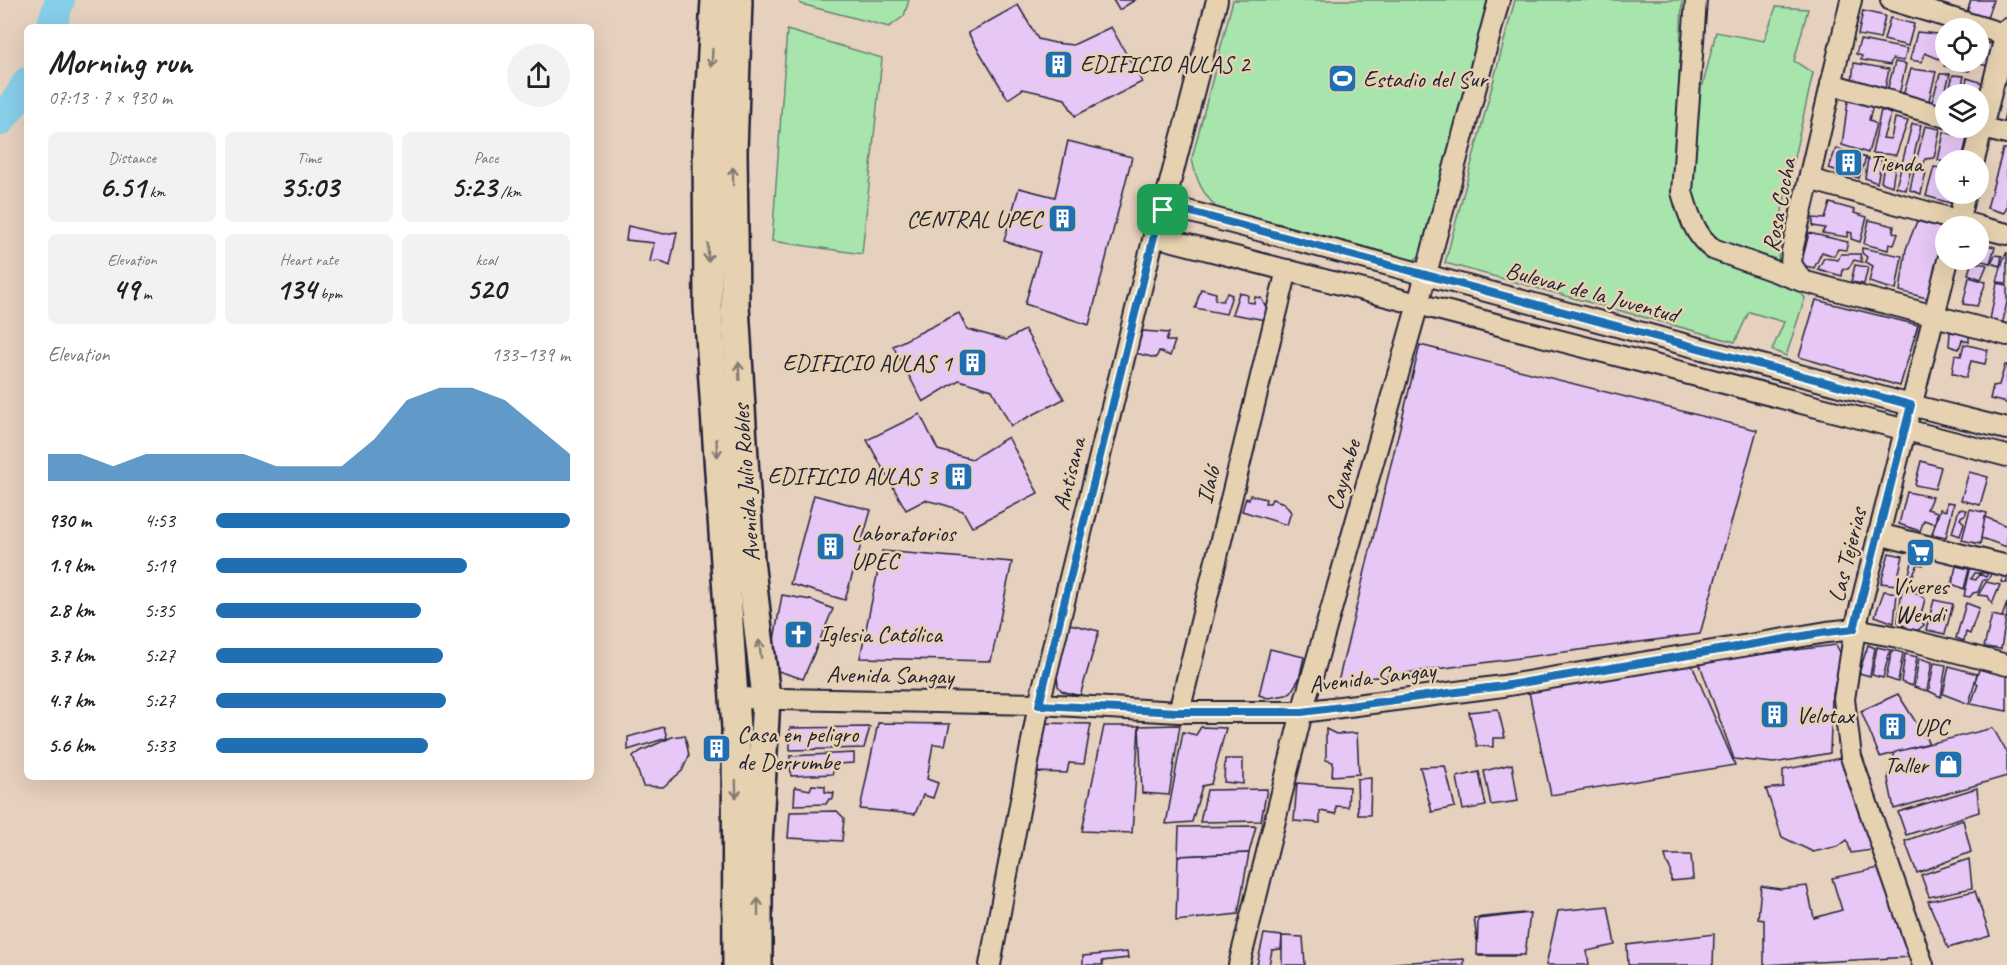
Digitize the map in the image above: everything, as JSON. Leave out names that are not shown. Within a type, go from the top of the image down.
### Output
[{"type":"main road","name":"Avenida Julio Robles","points":[[715,0],[707,140],[708,306],[736,728],[737,965]]},
{"type":"main road","name":"Avenida Julio Robles","points":[[738,0],[733,151],[735,306],[750,560],[766,698],[758,843],[758,965]]},
{"type":"street","name":"Antisana","points":[[990,965],[1039,705],[1154,236],[1165,205],[1217,0]]},
{"type":"street","name":"Cayambe","points":[[1239,965],[1302,712],[1418,304],[1499,0]]},
{"type":"street","points":[[1696,0],[1682,192],[1687,211],[1704,242],[1713,249],[1802,280]]},
{"type":"street","name":"Rosa Cocha","points":[[1851,0],[1792,251],[1791,264],[1802,280],[2007,335]]},
{"type":"street","points":[[1891,0],[2006,33],[1989,94]]},
{"type":"street","points":[[1831,84],[1935,114]]},
{"type":"street","points":[[1989,129],[2007,134]]},
{"type":"street","points":[[1809,179],[1935,217]]},
{"type":"street","name":"Bulevar de la Juventud","points":[[1165,205],[2007,429]]},
{"type":"street","points":[[1989,230],[2007,234]]},
{"type":"street","points":[[1154,236],[2007,456]]},
{"type":"street","name":"Ilaló","points":[[1179,712],[1287,270]]},
{"type":"street","name":"Las Tejerias","points":[[1923,965],[1849,746],[1844,699],[1854,629],[1945,270]]},
{"type":"street","points":[[1878,534],[2007,566]]},
{"type":"street","name":"Avenida Sangay","points":[[734,698],[1039,705],[1179,712],[1302,712],[1503,686],[1854,629],[2007,665]]},
{"type":"green space","points":[[798,0],[909,0],[904,16],[889,27],[801,4]]},
{"type":"green space","name":"Estadio del Sur","points":[[1233,0],[1492,0],[1424,252],[1412,262],[1220,212],[1205,194],[1198,181],[1192,158]]},
{"type":"green space","points":[[1515,0],[1682,0],[1679,83],[1703,85],[1716,32],[1764,41],[1776,7],[1808,9],[1794,61],[1813,73],[1776,238],[1779,263],[1805,298],[1786,356],[1772,350],[1784,322],[1749,312],[1735,342],[1445,263]]},
{"type":"green space","points":[[787,30],[882,58],[862,254],[772,241]]},
{"type":"building","points":[[1113,0],[1135,0],[1119,10]]},
{"type":"building","points":[[1971,0],[1993,0],[1987,18],[1967,12]]},
{"type":"building","name":"EDIFICIO AULAS 2","points":[[1018,5],[1038,39],[1073,45],[1111,27],[1142,82],[1075,116],[1065,99],[1023,89],[1008,99],[968,33]]},
{"type":"building","points":[[1863,11],[1885,16],[1880,39],[1858,35]]},
{"type":"building","points":[[1890,18],[1914,24],[1908,46],[1884,40]]},
{"type":"building","points":[[1917,32],[1935,34],[1935,57],[1925,53],[1922,62],[1910,60]]},
{"type":"building","points":[[1860,40],[1907,49],[1904,61],[1892,59],[1890,65],[1861,60],[1862,56],[1856,54]]},
{"type":"building","points":[[1989,43],[1998,45],[1992,67],[1989,66]]},
{"type":"building","points":[[1895,62],[1906,64],[1899,95],[1887,91]]},
{"type":"building","points":[[1854,63],[1889,69],[1885,89],[1852,82]]},
{"type":"building","points":[[1911,69],[1936,72],[1928,104],[1902,99]]},
{"type":"building","points":[[1940,74],[1950,74],[1947,84],[1937,84]]},
{"type":"building","points":[[1953,75],[1964,76],[1962,84],[1951,84]]},
{"type":"building","points":[[1967,78],[1986,84],[1966,84]]},
{"type":"building","points":[[1848,101],[1873,105],[1869,120],[1876,124],[1868,153],[1842,145]]},
{"type":"building","points":[[2007,104],[2007,124],[2003,123]]},
{"type":"building","points":[[1881,110],[1891,114],[1883,138],[1891,139],[1895,118],[1908,121],[1896,155],[1872,153]]},
{"type":"building","points":[[1912,124],[1921,125],[1906,190],[1896,187]]},
{"type":"building","points":[[1925,126],[1935,128],[1935,138],[1938,138],[1934,158],[1925,159],[1923,168],[1915,166]]},
{"type":"building","points":[[1943,138],[1967,138],[1964,150],[1940,150]]},
{"type":"building","name":"CENTRAL UPEC","points":[[1068,141],[1132,157],[1089,325],[1025,304],[1040,252],[1004,241],[1019,188],[1055,197]]},
{"type":"building","name":"Tienda","points":[[1836,148],[1866,158],[1859,178],[1829,168]]},
{"type":"building","points":[[2003,149],[2007,149],[2007,206],[2004,213],[1987,208]]},
{"type":"building","points":[[1868,159],[1882,160],[1877,183],[1865,178]]},
{"type":"building","points":[[1885,159],[1896,161],[1892,186],[1881,182]]},
{"type":"building","points":[[1934,167],[1935,167],[1935,199],[1926,196]]},
{"type":"building","points":[[1914,170],[1926,172],[1921,194],[1910,190]]},
{"type":"building","points":[[1830,203],[1855,210],[1854,213],[1867,217],[1860,242],[1851,239],[1852,233],[1848,232],[1847,237],[1822,233],[1825,228],[1813,226],[1813,218],[1825,219]]},
{"type":"building","points":[[1869,220],[1894,226],[1893,232],[1898,234],[1894,245],[1889,244],[1888,250],[1864,244]]},
{"type":"building","points":[[1917,221],[1935,226],[1935,270],[1941,270],[1934,300],[1900,291],[1906,249]]},
{"type":"building","points":[[628,226],[664,234],[677,232],[670,266],[659,261],[650,262],[654,243],[626,240]]},
{"type":"building","points":[[1809,233],[1848,242],[1846,250],[1838,249],[1834,256],[1822,252],[1814,268],[1801,265]]},
{"type":"building","points":[[1989,246],[1995,247],[1989,263]]},
{"type":"building","points":[[1862,248],[1902,256],[1896,290],[1869,282],[1873,266],[1865,262],[1867,257],[1862,253]]},
{"type":"building","points":[[2007,252],[2007,283],[1997,282],[2003,260]]},
{"type":"building","points":[[1841,254],[1860,254],[1862,262],[1854,260],[1848,269],[1843,269],[1842,276],[1818,269],[1824,258],[1838,260]]},
{"type":"building","points":[[1995,255],[2002,256],[2000,266],[1991,263]]},
{"type":"building","points":[[1855,265],[1868,267],[1864,284],[1851,282]]},
{"type":"building","points":[[1969,270],[1985,270],[1981,279],[1968,274]]},
{"type":"building","points":[[1969,277],[1986,282],[1977,306],[1963,304]]},
{"type":"building","points":[[1997,283],[2007,285],[2007,302],[2002,326],[1990,320]]},
{"type":"building","points":[[1201,289],[1216,293],[1215,300],[1223,301],[1227,293],[1232,295],[1226,314],[1195,308]]},
{"type":"building","points":[[1239,293],[1248,295],[1247,302],[1254,303],[1255,297],[1261,298],[1267,309],[1266,320],[1232,314]]},
{"type":"building","points":[[1816,300],[1918,325],[1900,386],[1799,357]]},
{"type":"building","name":"EDIFICIO AULAS 1","points":[[959,313],[967,329],[1006,340],[1025,330],[1064,399],[1011,426],[992,390],[959,380],[923,402],[893,346]]},
{"type":"building","points":[[1143,331],[1169,333],[1166,341],[1175,341],[1170,356],[1159,351],[1156,358],[1135,353]]},
{"type":"building","points":[[1950,332],[1969,335],[1969,342],[1962,340],[1959,349],[1949,346]]},
{"type":"building","points":[[1964,344],[1988,350],[1985,364],[1971,361],[1966,378],[1952,373],[1955,355],[1961,356]]},
{"type":"building","points":[[1420,345],[1757,430],[1700,634],[1338,682]]},
{"type":"building","points":[[2005,365],[2007,365],[2007,403],[1990,399],[1993,386],[1999,385]]},
{"type":"building","name":"EDIFICIO AULAS 3","points":[[920,414],[938,450],[972,459],[1008,437],[1038,493],[972,527],[963,511],[945,505],[925,500],[906,510],[867,440]]},
{"type":"building","points":[[1921,461],[1941,467],[1935,489],[1915,485]]},
{"type":"building","points":[[1969,472],[1988,477],[1980,505],[1961,500]]},
{"type":"building","points":[[1907,492],[1932,497],[1927,509],[1937,512],[1935,524],[1924,520],[1920,531],[1899,524]]},
{"type":"building","name":"Laboratorios UPEC","points":[[814,495],[871,510],[845,600],[790,584]]},
{"type":"building","points":[[1250,495],[1266,499],[1265,503],[1270,503],[1272,499],[1284,503],[1291,512],[1287,525],[1242,511],[1246,498],[1249,499]]},
{"type":"building","points":[[1947,502],[1954,503],[1946,537],[1932,534],[1940,509],[1946,511]]},
{"type":"building","points":[[1959,509],[1967,510],[1960,519],[1964,523],[1960,536],[1952,533]]},
{"type":"building","points":[[1970,509],[1987,513],[1980,544],[1962,540]]},
{"type":"building","points":[[1985,517],[2007,526],[2007,547],[1981,538]]},
{"type":"building","points":[[882,551],[1012,562],[991,661],[860,658]]},
{"type":"building","points":[[1915,551],[1928,555],[1923,565],[1918,564],[1913,575],[1909,574]]},
{"type":"building","points":[[1889,553],[1903,556],[1896,585],[1881,583]]},
{"type":"building","points":[[1956,566],[1969,569],[1964,589],[1952,584]]},
{"type":"building","points":[[1974,567],[1985,568],[1986,573],[1975,573],[1971,579],[1976,580],[1979,574],[1986,577],[1989,571],[1992,572],[1988,580],[1983,580],[1978,592],[1973,593],[1970,597],[1964,596],[1970,570]]},
{"type":"building","points":[[2004,574],[2007,574],[2007,583],[2001,582]]},
{"type":"building","points":[[1986,582],[2000,585],[1992,604],[1988,596],[1978,595]]},
{"type":"building","points":[[1902,589],[1915,592],[1925,599],[1920,618],[1924,625],[1918,630],[1909,629],[1898,622]]},
{"type":"building","points":[[1884,591],[1897,593],[1894,623],[1875,616]]},
{"type":"building","name":"Iglesia Católica","points":[[782,595],[811,600],[833,609],[803,679],[769,668]]},
{"type":"building","points":[[1934,600],[1953,604],[1945,634],[1926,630]]},
{"type":"building","points":[[1966,603],[1979,608],[1970,634],[1966,632],[1964,641],[1956,638]]},
{"type":"building","points":[[2007,603],[2007,618],[2002,617]]},
{"type":"building","points":[[1992,615],[2006,618],[2001,649],[1984,647]]},
{"type":"building","points":[[1070,624],[1099,631],[1080,696],[1062,691],[1058,686],[1057,674]]},
{"type":"building","name":"Velotax","points":[[1836,645],[1841,654],[1832,699],[1830,753],[1774,763],[1734,759],[1699,662]]},
{"type":"building","points":[[1868,645],[1875,648],[1870,676],[1859,673]]},
{"type":"building","points":[[1877,647],[1890,650],[1883,678],[1872,675]]},
{"type":"building","points":[[1270,649],[1304,657],[1299,679],[1291,692],[1268,698],[1259,695]]},
{"type":"building","points":[[1892,650],[1903,653],[1898,682],[1886,678]]},
{"type":"building","points":[[1905,654],[1917,657],[1912,686],[1901,682]]},
{"type":"building","points":[[1919,658],[1932,662],[1927,691],[1914,687]]},
{"type":"building","points":[[1934,663],[1946,665],[1941,697],[1929,691]]},
{"type":"building","points":[[1692,665],[1735,765],[1551,795],[1529,692]]},
{"type":"building","points":[[1949,666],[1977,674],[1969,704],[1943,694]]},
{"type":"building","points":[[1980,667],[2007,673],[2007,711],[1971,704],[1978,684],[1975,681]]},
{"type":"building","name":"UPC","points":[[1898,694],[1929,743],[1880,757],[1861,711]]},
{"type":"building","points":[[1498,709],[1505,738],[1493,738],[1493,747],[1477,746],[1469,712]]},
{"type":"building","points":[[878,723],[950,724],[945,745],[933,744],[927,779],[938,783],[933,798],[923,795],[915,814],[860,809]]},
{"type":"building","points":[[1042,723],[1091,724],[1084,764],[1069,763],[1067,773],[1033,772]]},
{"type":"building","points":[[1180,725],[1169,795],[1142,793],[1139,726]]},
{"type":"building","points":[[1104,726],[1139,726],[1132,833],[1082,831]]},
{"type":"building","points":[[664,727],[667,738],[628,750],[628,737]]},
{"type":"building","points":[[870,727],[864,748],[790,750],[790,728]]},
{"type":"building","points":[[1201,727],[1226,728],[1211,784],[1202,786],[1192,822],[1166,824],[1183,732],[1196,735]]},
{"type":"building","name":"Taller","points":[[1993,728],[2007,753],[2007,776],[1894,809],[1888,779],[1895,752]]},
{"type":"building","points":[[1326,729],[1336,734],[1357,733],[1359,774],[1332,776],[1333,762],[1326,760]]},
{"type":"building","points":[[685,735],[689,756],[682,771],[663,787],[643,786],[633,757],[672,737]]},
{"type":"building","name":"Casa en peligro de Derrumbe","points":[[723,741],[723,756],[717,753],[709,756],[709,742],[716,744]]},
{"type":"building","points":[[854,753],[854,763],[837,764],[832,774],[791,776],[790,756]]},
{"type":"building","points":[[1845,757],[1879,849],[1851,853],[1847,840],[1839,846],[1813,852],[1782,837],[1766,789],[1783,787],[1783,770]]},
{"type":"building","points":[[1225,759],[1243,759],[1243,784],[1224,782]]},
{"type":"building","points":[[1512,764],[1518,801],[1491,805],[1484,771]]},
{"type":"building","points":[[1445,766],[1455,807],[1432,812],[1420,767]]},
{"type":"building","points":[[1479,772],[1486,806],[1463,810],[1457,777]]},
{"type":"building","points":[[1371,778],[1370,815],[1358,815],[1357,779]]},
{"type":"building","points":[[1297,783],[1349,787],[1348,807],[1336,806],[1336,814],[1320,811],[1320,823],[1294,821]]},
{"type":"building","points":[[812,785],[825,786],[825,792],[834,793],[833,799],[829,799],[826,804],[794,805],[795,787],[810,790]]},
{"type":"building","points":[[1977,788],[1979,812],[1906,835],[1898,812]]},
{"type":"building","points":[[1267,789],[1261,821],[1200,822],[1207,790]]},
{"type":"building","points":[[837,811],[844,818],[842,841],[788,838],[790,812]]},
{"type":"building","points":[[1963,820],[1971,852],[1917,873],[1905,841]]},
{"type":"building","points":[[1256,826],[1249,853],[1178,856],[1179,827]]},
{"type":"building","points":[[1249,853],[1238,914],[1176,921],[1178,856]]},
{"type":"building","points":[[1665,855],[1691,855],[1693,879],[1671,881],[1670,868]]},
{"type":"building","points":[[1969,859],[1972,888],[1929,897],[1921,875]]},
{"type":"building","points":[[1879,868],[1911,957],[1764,965],[1764,920],[1758,919],[1761,886],[1780,889],[1807,886],[1814,918],[1842,910],[1832,878]]},
{"type":"building","points":[[1975,891],[1990,936],[1948,948],[1928,901]]},
{"type":"building","points":[[1608,906],[1615,945],[1587,951],[1589,965],[1546,965],[1558,911]]},
{"type":"building","points":[[1523,913],[1519,956],[1479,956],[1474,918]]},
{"type":"building","points":[[1530,913],[1525,955],[1477,955],[1478,919]]},
{"type":"building","points":[[1264,934],[1282,936],[1281,949],[1272,950],[1269,965],[1257,965]]},
{"type":"building","points":[[1714,934],[1713,965],[1628,965],[1627,945]]},
{"type":"building","points":[[1282,936],[1303,937],[1305,965],[1282,965]]},
{"type":"building","points":[[1127,952],[1128,958],[1102,961],[1103,965],[1083,965],[1083,956]]},
{"type":"building","points":[[1464,959],[1464,965],[1395,965],[1394,963]]},
{"type":"waterway","points":[[52,24],[60,0]]},
{"type":"waterway","points":[[0,121],[24,87]]},
{"type":"place","name":"EDIFICIO AULAS 2","points":[[1059,64]]},
{"type":"place","name":"Estadio del Sur","points":[[1342,79]]},
{"type":"place","name":"Tienda","points":[[1848,163]]},
{"type":"place","name":"CENTRAL UPEC","points":[[1063,219]]},
{"type":"place","name":"EDIFICIO AULAS 1","points":[[973,363]]},
{"type":"place","name":"EDIFICIO AULAS 3","points":[[958,476]]},
{"type":"place","name":"Laboratorios UPEC","points":[[830,547]]},
{"type":"place","name":"Víveres Wendi","points":[[1920,553]]},
{"type":"place","name":"Iglesia Católica","points":[[798,634]]},
{"type":"place","name":"Velotax","points":[[1775,715]]},
{"type":"place","name":"UPC","points":[[1893,727]]},
{"type":"place","name":"Casa en peligro de Derrumbe","points":[[716,748]]},
{"type":"place","name":"Taller","points":[[1949,765]]},
{"type":"route","points":[[1165,205],[1170,206],[1911,405],[1854,629],[1503,686],[1302,712],[1179,712],[1039,705],[1154,236],[1163,210],[1165,205]]}]
